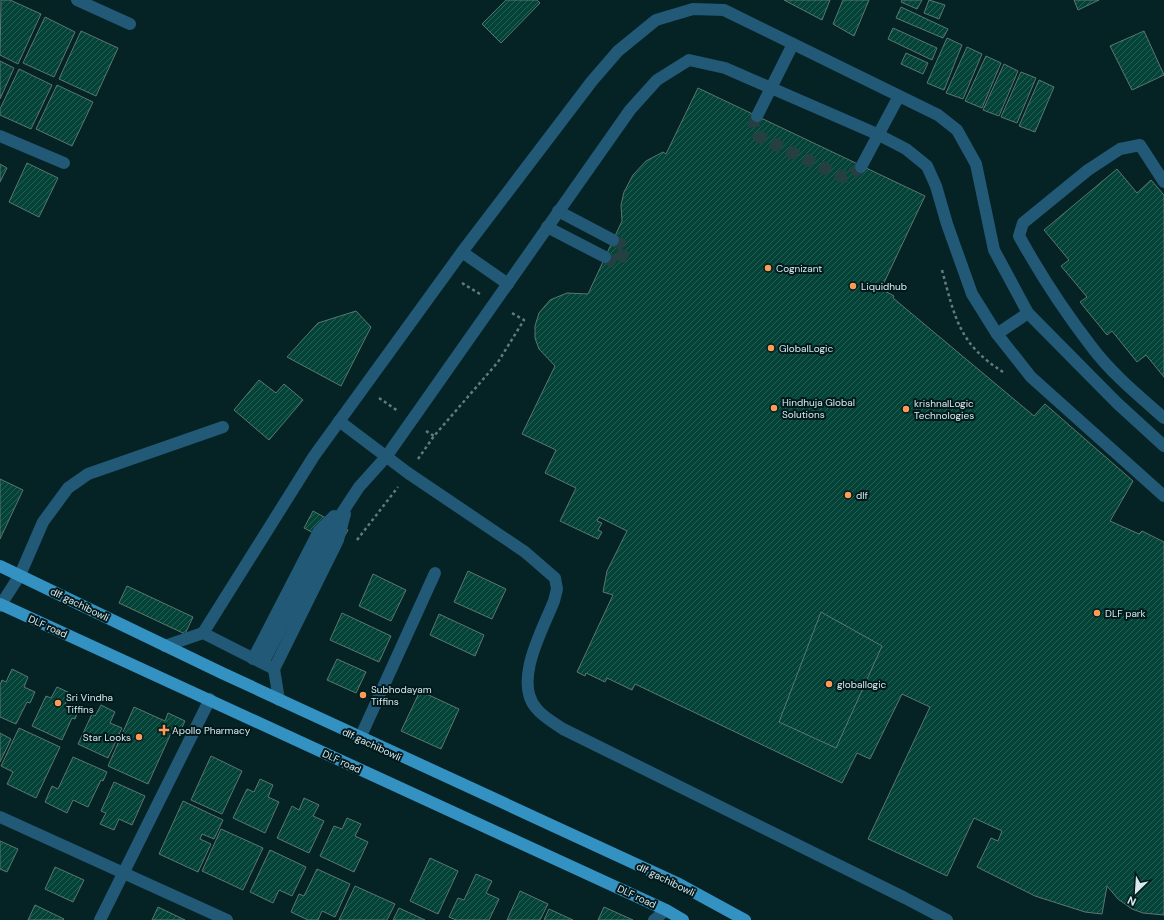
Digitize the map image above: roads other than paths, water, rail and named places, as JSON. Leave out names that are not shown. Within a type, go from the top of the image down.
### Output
[{"type":"main road","name":"dlf gachibowli","points":[[0,566],[360,738],[679,884],[745,920]]},
{"type":"main road","name":"DLF road","points":[[0,605],[210,699],[666,910],[683,920]]},
{"type":"street","points":[[77,0],[130,24]]},
{"type":"street","points":[[165,646],[203,633],[314,456],[462,252],[592,81],[618,51],[656,20],[693,9],[724,5],[793,44],[938,116],[957,130],[976,164],[994,250],[1028,313],[1117,403],[1164,446]]},
{"type":"street","points":[[757,116],[793,44]]},
{"type":"street","points":[[264,664],[328,535],[349,501],[386,457],[630,110],[657,80],[689,60],[725,68],[877,134],[906,149],[927,166],[936,186],[947,224],[972,294],[997,334],[1031,377],[1164,496]]},
{"type":"street","points":[[861,167],[877,134],[899,96]]},
{"type":"street","points":[[0,136],[64,163]]},
{"type":"street","points":[[1164,182],[1140,145],[1120,148],[1088,170],[1041,207],[1023,223],[1019,236],[1034,264],[1091,347],[1135,393],[1164,418]]},
{"type":"street","points":[[558,211],[613,240]]},
{"type":"street","points":[[547,227],[605,257]]},
{"type":"street","points":[[462,252],[508,284]]},
{"type":"street","points":[[997,334],[1028,313]]},
{"type":"street","points":[[339,421],[386,457],[526,552],[554,578],[557,589],[554,601],[527,672],[528,692],[536,708],[563,729],[947,920]]},
{"type":"street","points":[[0,605],[20,575],[43,522],[68,488],[88,474],[223,427]]},
{"type":"street","points":[[360,738],[435,573]]},
{"type":"street","points":[[203,633],[264,664],[279,700]]},
{"type":"street","points":[[100,920],[210,699]]},
{"type":"street","points":[[0,817],[227,920]]},
{"type":"street","points":[[654,920],[666,910]]},
{"type":"tunnel","points":[[757,116],[754,126],[758,136],[843,177],[849,176],[861,167]]},
{"type":"tunnel","points":[[605,257],[618,264],[626,247],[613,240]]},
{"type":"place","name":"Cognizant","points":[[768,268]]},
{"type":"place","name":"Liquidhub","points":[[853,286]]},
{"type":"place","name":"GlobalLogic","points":[[771,348]]},
{"type":"place","name":"Hindhuja Global Solutions","points":[[774,408]]},
{"type":"place","name":"krishnalLogic Technologies","points":[[906,409]]},
{"type":"place","name":"dlf","points":[[848,495]]},
{"type":"place","name":"DLF park","points":[[1097,613]]},
{"type":"place","name":"globallogic","points":[[829,684]]},
{"type":"place","name":"Subhodayam Tiffins","points":[[363,695]]},
{"type":"place","name":"Sri Vindha Tiffins","points":[[58,703]]},
{"type":"place","name":"Apollo Pharmacy","points":[[164,730]]},
{"type":"place","name":"Star Looks","points":[[139,737]]}]
